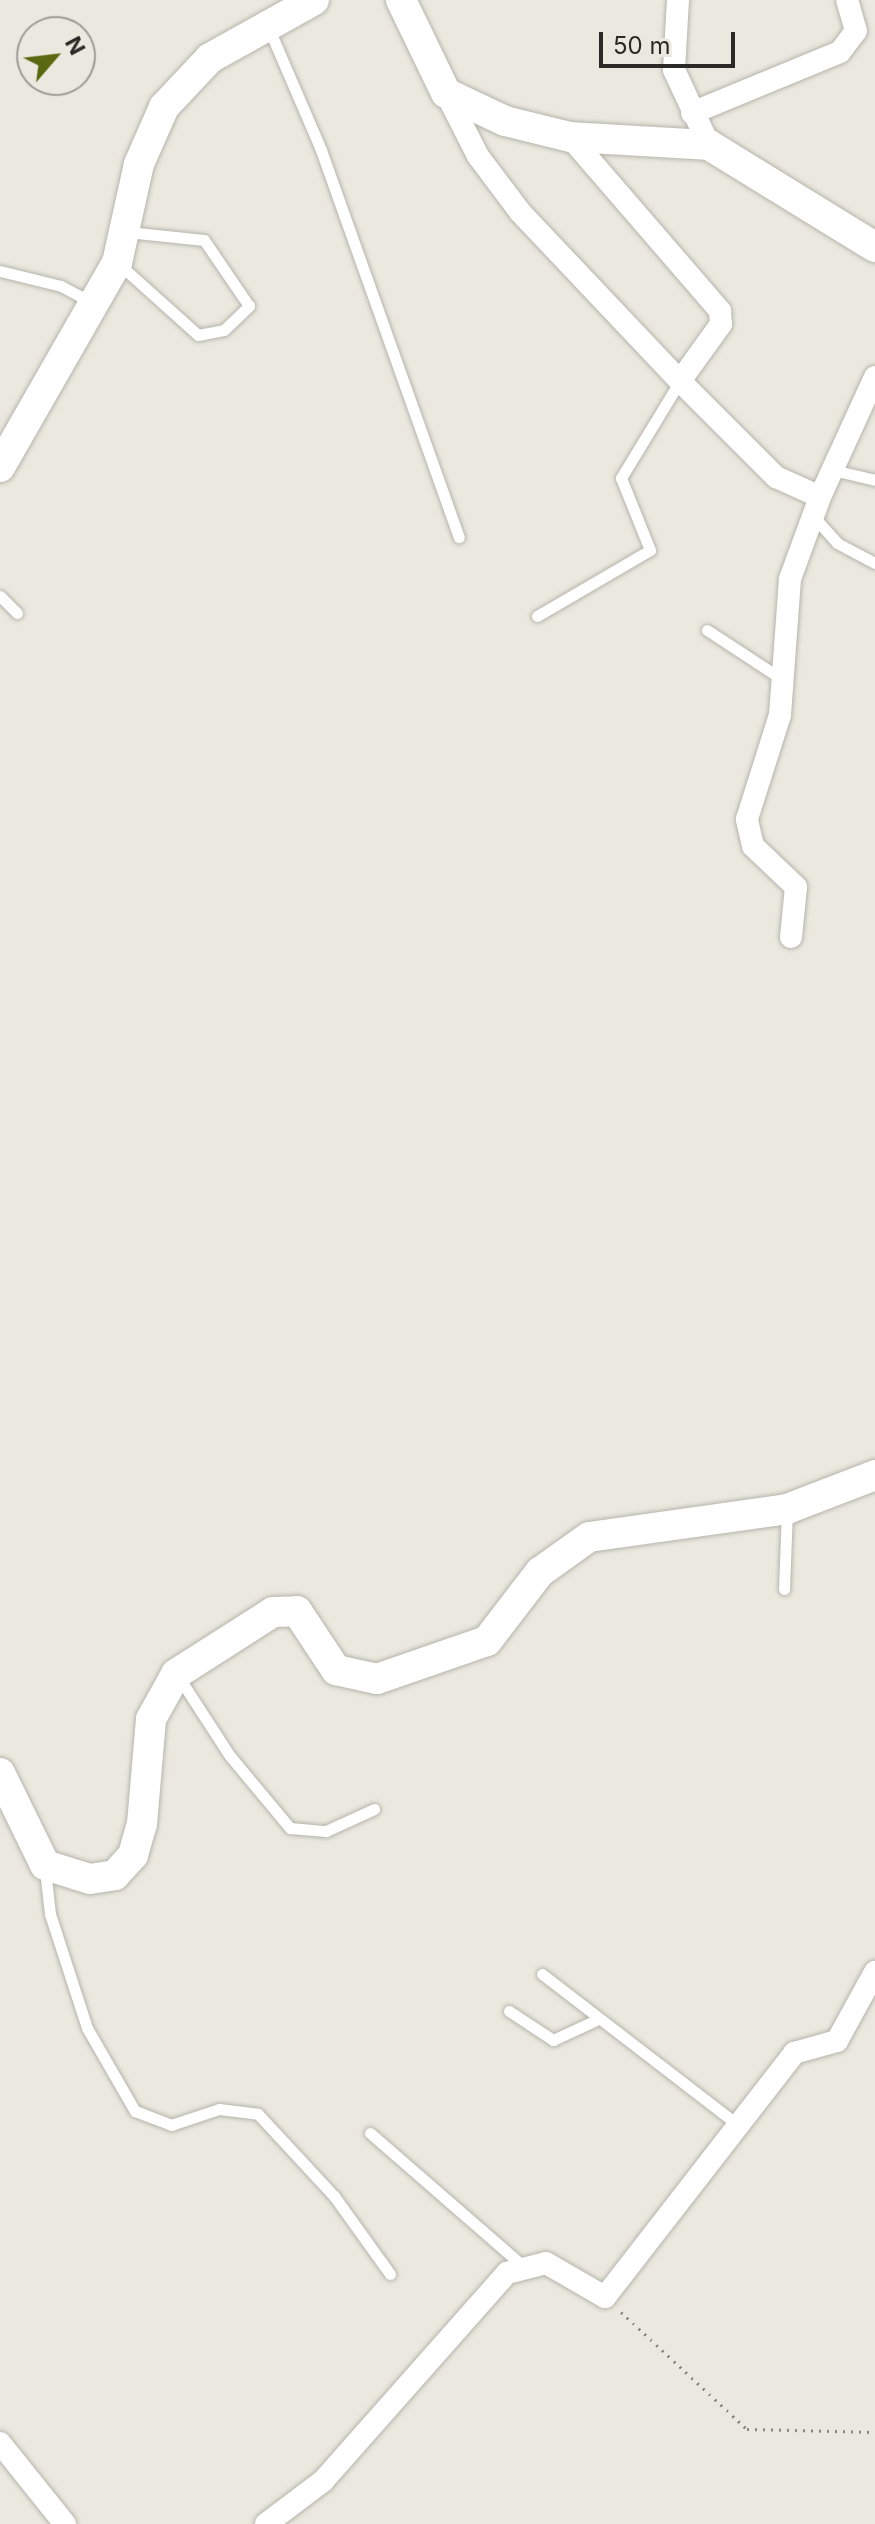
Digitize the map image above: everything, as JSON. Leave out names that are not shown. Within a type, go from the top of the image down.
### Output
[{"type":"street","points":[[0,467],[117,263],[139,164],[164,107],[185,78],[265,22],[314,0]]},
{"type":"street","points":[[401,0],[478,156],[520,212],[744,451],[817,506]]},
{"type":"street","points":[[678,0],[671,24],[674,70],[709,145]]},
{"type":"street","points":[[692,113],[840,52],[856,31],[847,0]]},
{"type":"street","points":[[446,93],[505,121],[570,137],[709,145],[875,247]]},
{"type":"street","points":[[570,137],[720,311],[721,324],[680,381]]},
{"type":"street","points":[[791,937],[796,887],[753,846],[747,819],[786,682],[790,579],[817,506],[837,471],[875,377]]},
{"type":"street","points":[[0,1773],[45,1865],[90,1879],[115,1875],[133,1855],[151,1719],[176,1674],[286,1608],[306,1620],[336,1670],[377,1679],[487,1641],[540,1572],[589,1537],[787,1509],[872,1483]]},
{"type":"street","points":[[266,2524],[323,2481],[491,2289],[522,2265],[546,2263],[605,2297],[743,2128],[794,2053],[837,2041],[875,1972]]},
{"type":"street","points":[[0,2443],[65,2524]]},
{"type":"lane","points":[[265,22],[321,150],[459,537]]},
{"type":"lane","points":[[117,263],[198,335],[224,330],[249,306],[204,240],[126,232]]},
{"type":"lane","points":[[0,271],[61,286],[93,304]]},
{"type":"lane","points":[[537,616],[650,550],[621,478],[680,381]]},
{"type":"lane","points":[[837,471],[875,480]]},
{"type":"lane","points":[[817,506],[837,543],[875,563]]},
{"type":"lane","points":[[0,596],[17,613]]},
{"type":"lane","points":[[707,630],[786,682]]},
{"type":"lane","points":[[784,1589],[787,1509]]},
{"type":"lane","points":[[176,1674],[264,1802],[290,1828],[326,1831],[374,1809]]},
{"type":"lane","points":[[45,1865],[72,1986],[135,2111],[171,2125],[219,2109],[258,2114],[334,2196],[390,2274]]},
{"type":"lane","points":[[542,1974],[596,2020],[743,2128]]},
{"type":"lane","points":[[509,2011],[553,2040],[596,2020]]},
{"type":"lane","points":[[370,2133],[522,2265]]},
{"type":"path","points":[[605,2297],[747,2429],[875,2432]]}]
